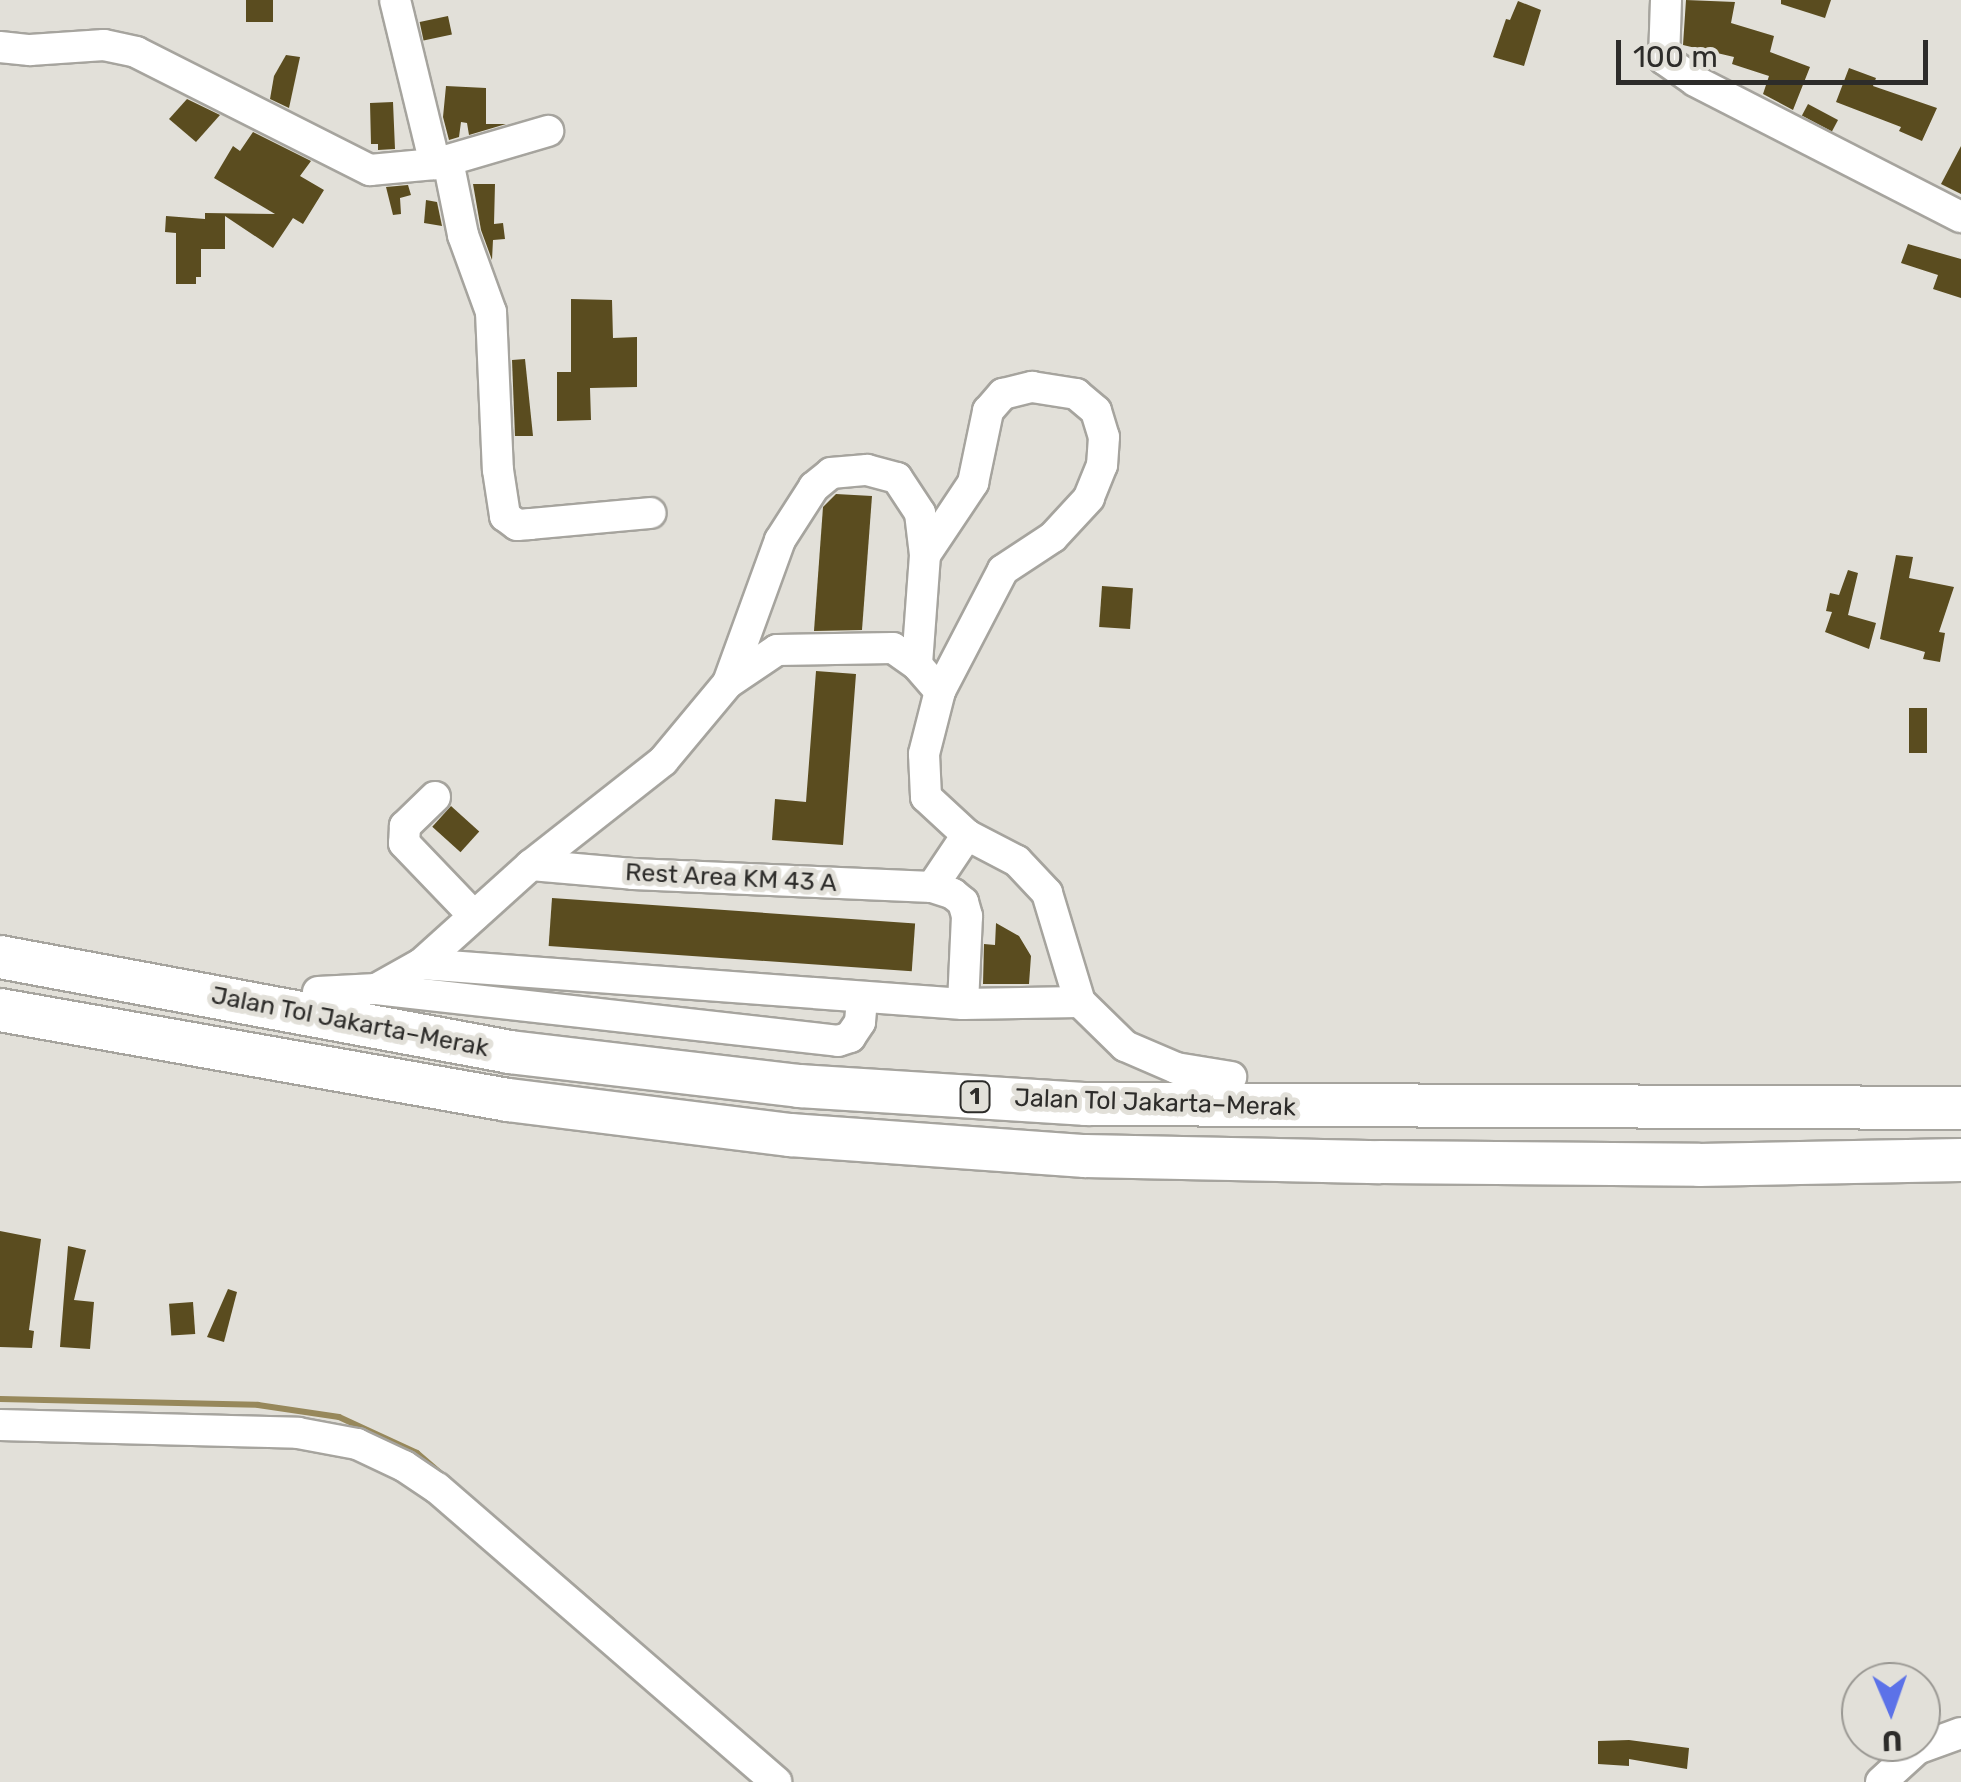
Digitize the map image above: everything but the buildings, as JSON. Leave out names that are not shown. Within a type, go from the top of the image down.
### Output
[{"type":"highway","points":[[0,941],[318,992]]},
{"type":"highway","name":"Jalan Tol Jakarta–Merak","points":[[0,957],[510,1052],[800,1086],[1086,1104],[1693,1110],[1961,1108]]},
{"type":"highway","name":"Jalan Tol Jakarta–Merak","points":[[0,1010],[508,1100],[810,1136],[1085,1156],[1700,1165],[1961,1160]]},
{"type":"highway","points":[[1232,1077],[1312,1088],[1693,1110]]},
{"type":"street","points":[[395,0],[463,235],[492,312],[498,470],[505,516],[517,524],[530,524],[651,513]]},
{"type":"street","points":[[1666,0],[1664,59],[1695,82],[1961,217]]},
{"type":"street","points":[[0,47],[30,50],[104,45],[136,52],[354,165],[384,171],[441,162],[548,131]]},
{"type":"street","points":[[925,555],[973,483],[988,410],[1003,394],[1032,386],[1076,394],[1096,411],[1104,436],[1103,451],[1090,498],[1053,537],[1003,570],[940,691],[924,754],[926,797],[967,835],[1017,862],[1047,893],[1080,1002],[1126,1046],[1176,1068],[1232,1077]]},
{"type":"street","points":[[728,683],[780,540],[814,487],[831,473],[867,470],[898,478],[920,513],[925,555],[917,666]]},
{"type":"street","points":[[318,992],[359,993],[376,989],[421,964],[531,865],[663,762],[728,683],[777,650],[893,648],[940,691]]},
{"type":"street","points":[[434,797],[405,826],[404,843],[474,916]]},
{"type":"street","points":[[963,1004],[967,916],[958,897],[932,888],[967,835]]},
{"type":"street","name":"Rest Area KM 43 A","points":[[531,865],[634,874],[932,888]]},
{"type":"street","points":[[421,964],[963,1004],[1080,1002]]},
{"type":"street","points":[[630,1017],[631,982]]},
{"type":"street","points":[[376,989],[838,1042],[850,1037],[860,1022],[862,998]]},
{"type":"street","points":[[0,1424],[298,1433],[357,1444],[389,1458],[436,1488],[499,1539],[776,1782]]},
{"type":"street","points":[[1881,1782],[1917,1750],[1961,1733]]},
{"type":"waterway","points":[[0,1399],[258,1405],[339,1417],[417,1453],[612,1620]]}]
